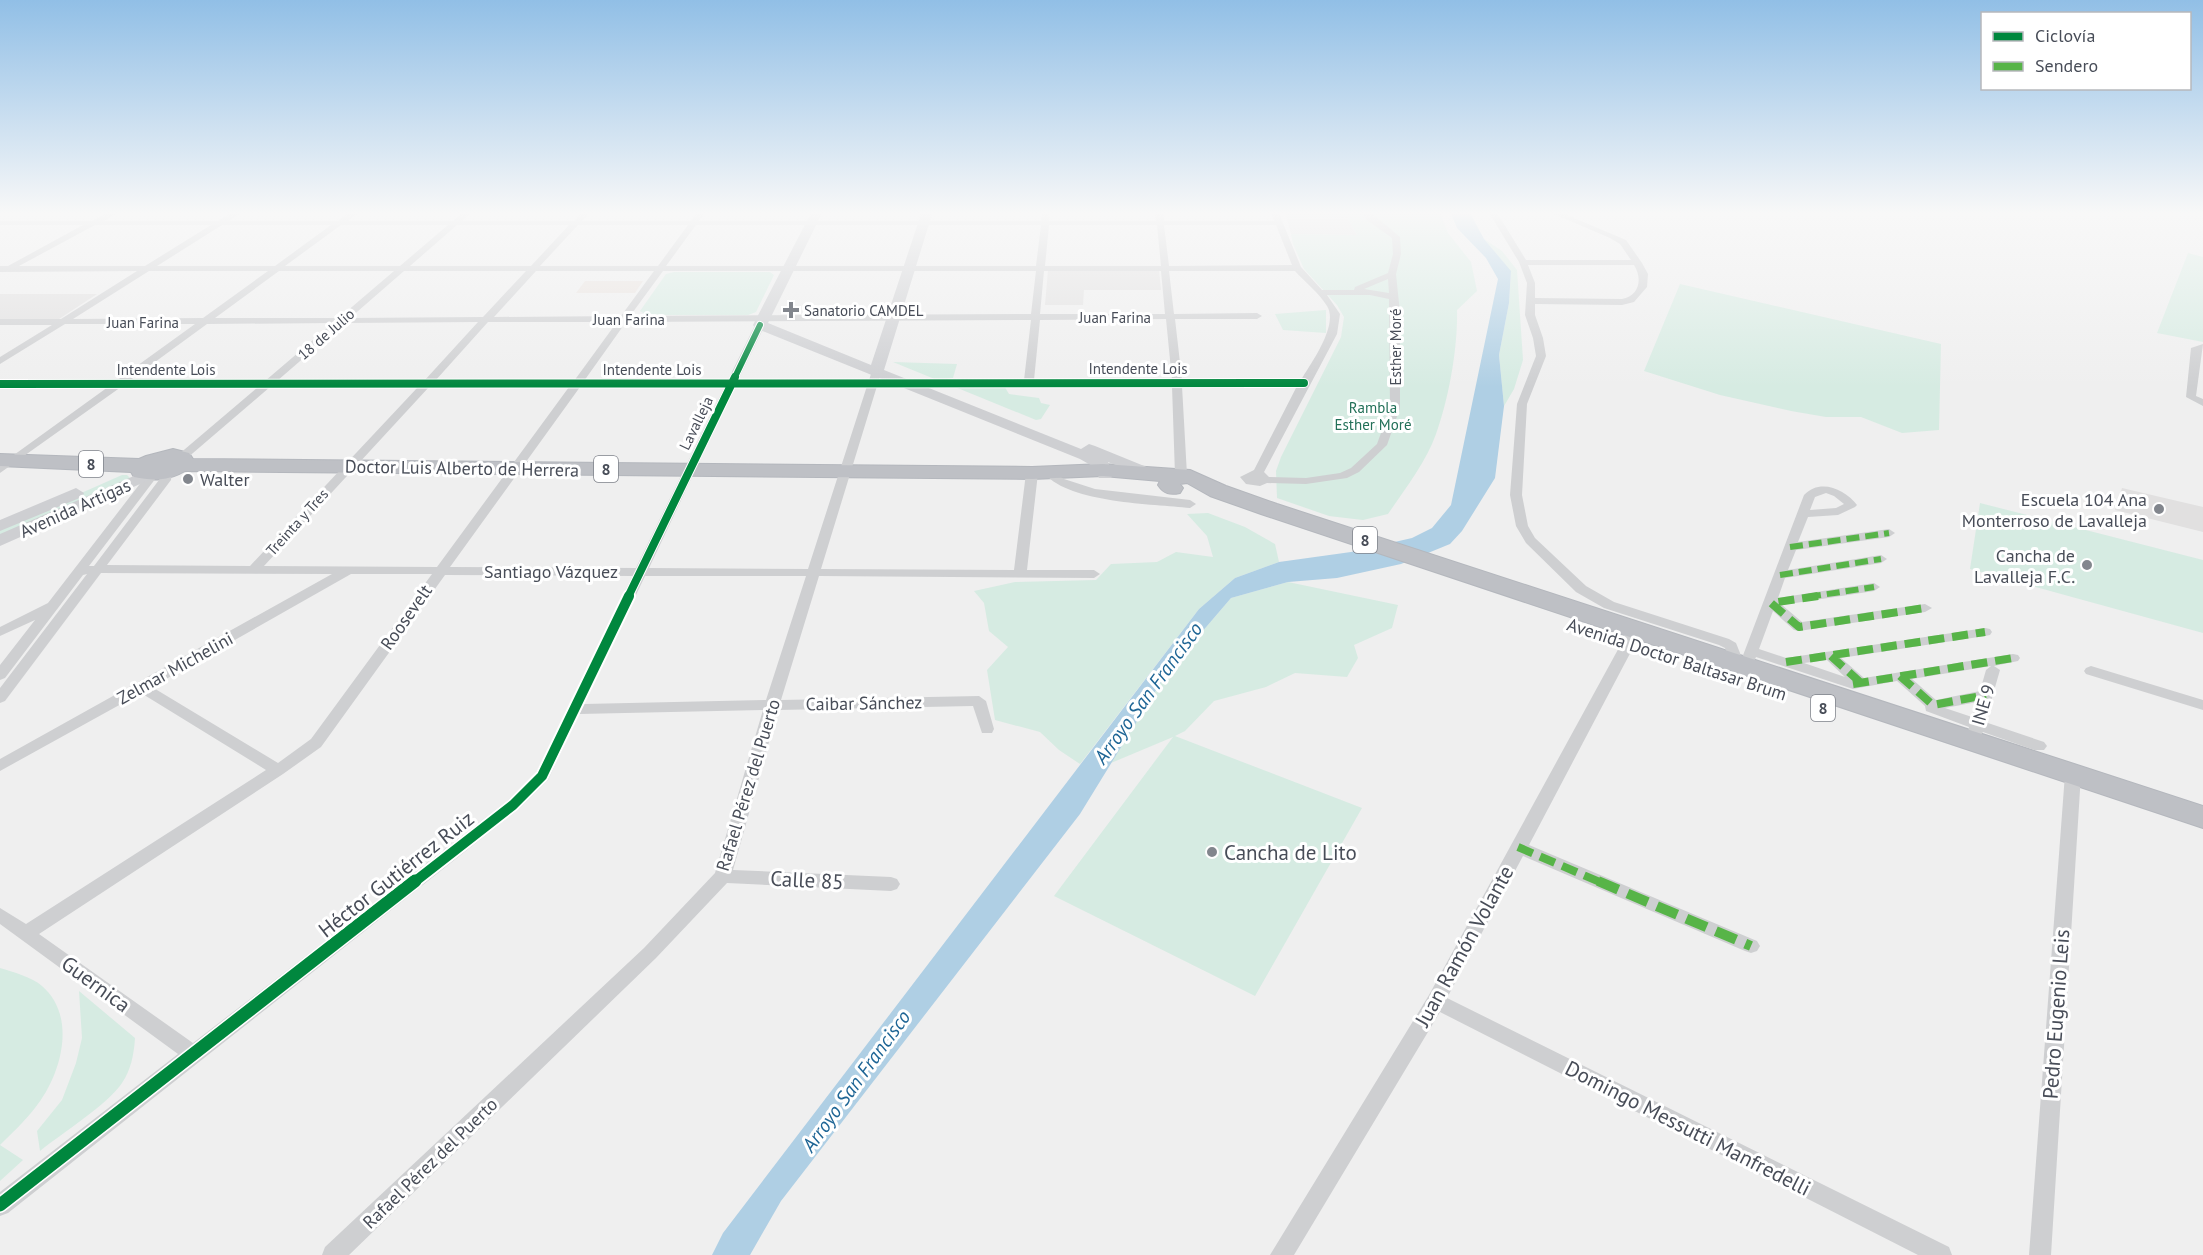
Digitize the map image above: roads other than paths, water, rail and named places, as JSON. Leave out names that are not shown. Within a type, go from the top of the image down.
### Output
[{"type":"highway","name":"Doctor Luis Alberto de Herrera","points":[[4,464],[39,461],[160,467],[1148,473],[1185,486]]},
{"type":"highway","name":"Doctor Luis Alberto de Herrera","points":[[1104,473],[1185,486]]},
{"type":"highway","name":"Avenida Doctor Baltasar Brum","points":[[1185,486],[2072,781],[2203,817]]},
{"type":"highway","name":"Avenida Doctor Baltasar Brum","points":[[1631,636],[1744,659],[1976,731],[2072,781],[2203,834]]},
{"type":"main road","name":"Lavalleja","points":[[762,322],[788,270]]},
{"type":"main road","name":"Rafael Pérez del Puerto","points":[[876,373],[910,270]]},
{"type":"main road","points":[[762,322],[876,373],[1148,473]]},
{"type":"main road","points":[[876,373],[924,383],[1061,442],[1101,464],[1104,473]]},
{"type":"main road","name":"Avenida Artigas","points":[[0,526],[118,474],[160,467]]},
{"type":"main road","name":"Avenida Artigas","points":[[0,541],[160,467]]},
{"type":"street","points":[[0,361],[144,270]]},
{"type":"street","points":[[4,464],[273,270]]},
{"type":"street","name":"18 de Julio","points":[[160,467],[267,384],[399,270]]},
{"type":"street","name":"Treinta y Tres","points":[[253,570],[532,270]]},
{"type":"street","name":"Roosevelt","points":[[26,933],[316,743],[574,384],[626,319],[659,270]]},
{"type":"street","points":[[1029,383],[1040,270]]},
{"type":"street","points":[[1165,270],[1185,486]]},
{"type":"street","name":"Esther Moré","points":[[1298,270],[1333,310],[1332,334],[1304,383],[1262,477],[1306,481],[1343,476],[1355,471],[1382,445],[1395,408],[1393,270]]},
{"type":"street","points":[[1526,270],[1531,283],[1530,315],[1541,356],[1522,404],[1516,495],[1522,526],[1530,540],[1581,589],[1609,605],[1725,642],[1744,659],[1770,603],[1803,514]]},
{"type":"street","points":[[1531,301],[1631,300],[1643,287],[1644,274],[1642,270]]},
{"type":"street","name":"Esther Moré","points":[[1347,291],[1376,283],[1392,274]]},
{"type":"street","name":"Esther Moré","points":[[1320,293],[1347,291],[1394,297]]},
{"type":"street","name":"Juan Farina","points":[[0,322],[626,319],[762,322],[893,318],[1257,316]]},
{"type":"street","name":"Lavalleja","points":[[689,470],[762,322]]},
{"type":"street","points":[[2203,347],[2196,348],[2191,397],[2203,403]]},
{"type":"street","name":"Intendente Lois","points":[[0,384],[732,384],[876,373]]},
{"type":"street","name":"Rafael Pérez del Puerto","points":[[333,1255],[650,953],[723,876],[772,705],[876,373]]},
{"type":"street","name":"Intendente Lois","points":[[903,383],[1304,383]]},
{"type":"street","points":[[0,698],[165,480],[160,467]]},
{"type":"street","points":[[0,675],[160,467]]},
{"type":"street","name":"Héctor Gutiérrez Ruiz","points":[[0,1205],[513,805],[542,776],[642,572],[689,470]]},
{"type":"street","points":[[1020,573],[1041,473]]},
{"type":"street","name":"Doctor Luis Alberto de Herrera","points":[[1041,473],[1083,490],[1108,495],[1185,486]]},
{"type":"street","points":[[1790,547],[1889,533]]},
{"type":"street","points":[[1780,575],[1881,559]]},
{"type":"street","name":"Santiago Vázquez","points":[[81,570],[1095,574]]},
{"type":"street","name":"Zelmar Michelini","points":[[0,766],[349,570]]},
{"type":"street","points":[[1770,603],[1874,587]]},
{"type":"street","points":[[0,632],[55,605],[71,603]]},
{"type":"street","points":[[1770,603],[1799,627],[1925,608]]},
{"type":"street","points":[[1786,662],[1984,632]]},
{"type":"street","name":"Juan Ramón Volante","points":[[1281,1255],[1436,1001],[1631,636]]},
{"type":"street","points":[[1831,656],[1857,683],[2013,658]]},
{"type":"street","name":"Avenida Doctor Baltasar Brum","points":[[1744,659],[1786,662],[1857,683]]},
{"type":"street","name":"INE 9","points":[[1976,731],[1993,670]]},
{"type":"street","points":[[2091,671],[2203,705]]},
{"type":"street","points":[[1900,676],[1932,706],[1986,695]]},
{"type":"street","points":[[141,687],[278,770]]},
{"type":"street","name":"Caibar Sánchez","points":[[575,709],[979,700],[987,729]]},
{"type":"street","name":"Avenida Doctor Baltasar Brum","points":[[1932,706],[1976,731],[2039,746]]},
{"type":"street","name":"Pedro Eugenio Leis","points":[[2040,1255],[2072,781]]},
{"type":"street","points":[[1518,847],[1751,946]]},
{"type":"street","name":"Calle 85","points":[[723,876],[891,884]]},
{"type":"street","name":"Guernica","points":[[0,915],[193,1054]]},
{"type":"street","name":"Domingo Messutti Manfredelli","points":[[1436,1001],[1941,1255]]},
{"type":"water","name":"Arroyo San Francisco","points":[[1493,270],[1511,271],[1509,303],[1499,355],[1504,406],[1495,478],[1462,531],[1450,544],[1401,564],[1337,578],[1288,582],[1231,598],[1166,674],[1080,814],[781,1201],[750,1255],[712,1255],[723,1233],[1199,609],[1235,578],[1279,562],[1351,552],[1412,538],[1432,528],[1451,505],[1498,279]]},
{"type":"place","name":"Sanatorio CAMDEL","points":[[791,310]]},
{"type":"place","name":"Walter","points":[[188,479]]},
{"type":"place","name":"Escuela 104 Ana Monterroso de Lavalleja","points":[[2159,509]]},
{"type":"place","name":"Cancha de Lavalleja F.C.","points":[[2087,565]]},
{"type":"place","name":"Cancha de Lito","points":[[1212,852]]},
{"type":"park label","name":"Rambla Esther Moré","points":[[1373,416]]}]
